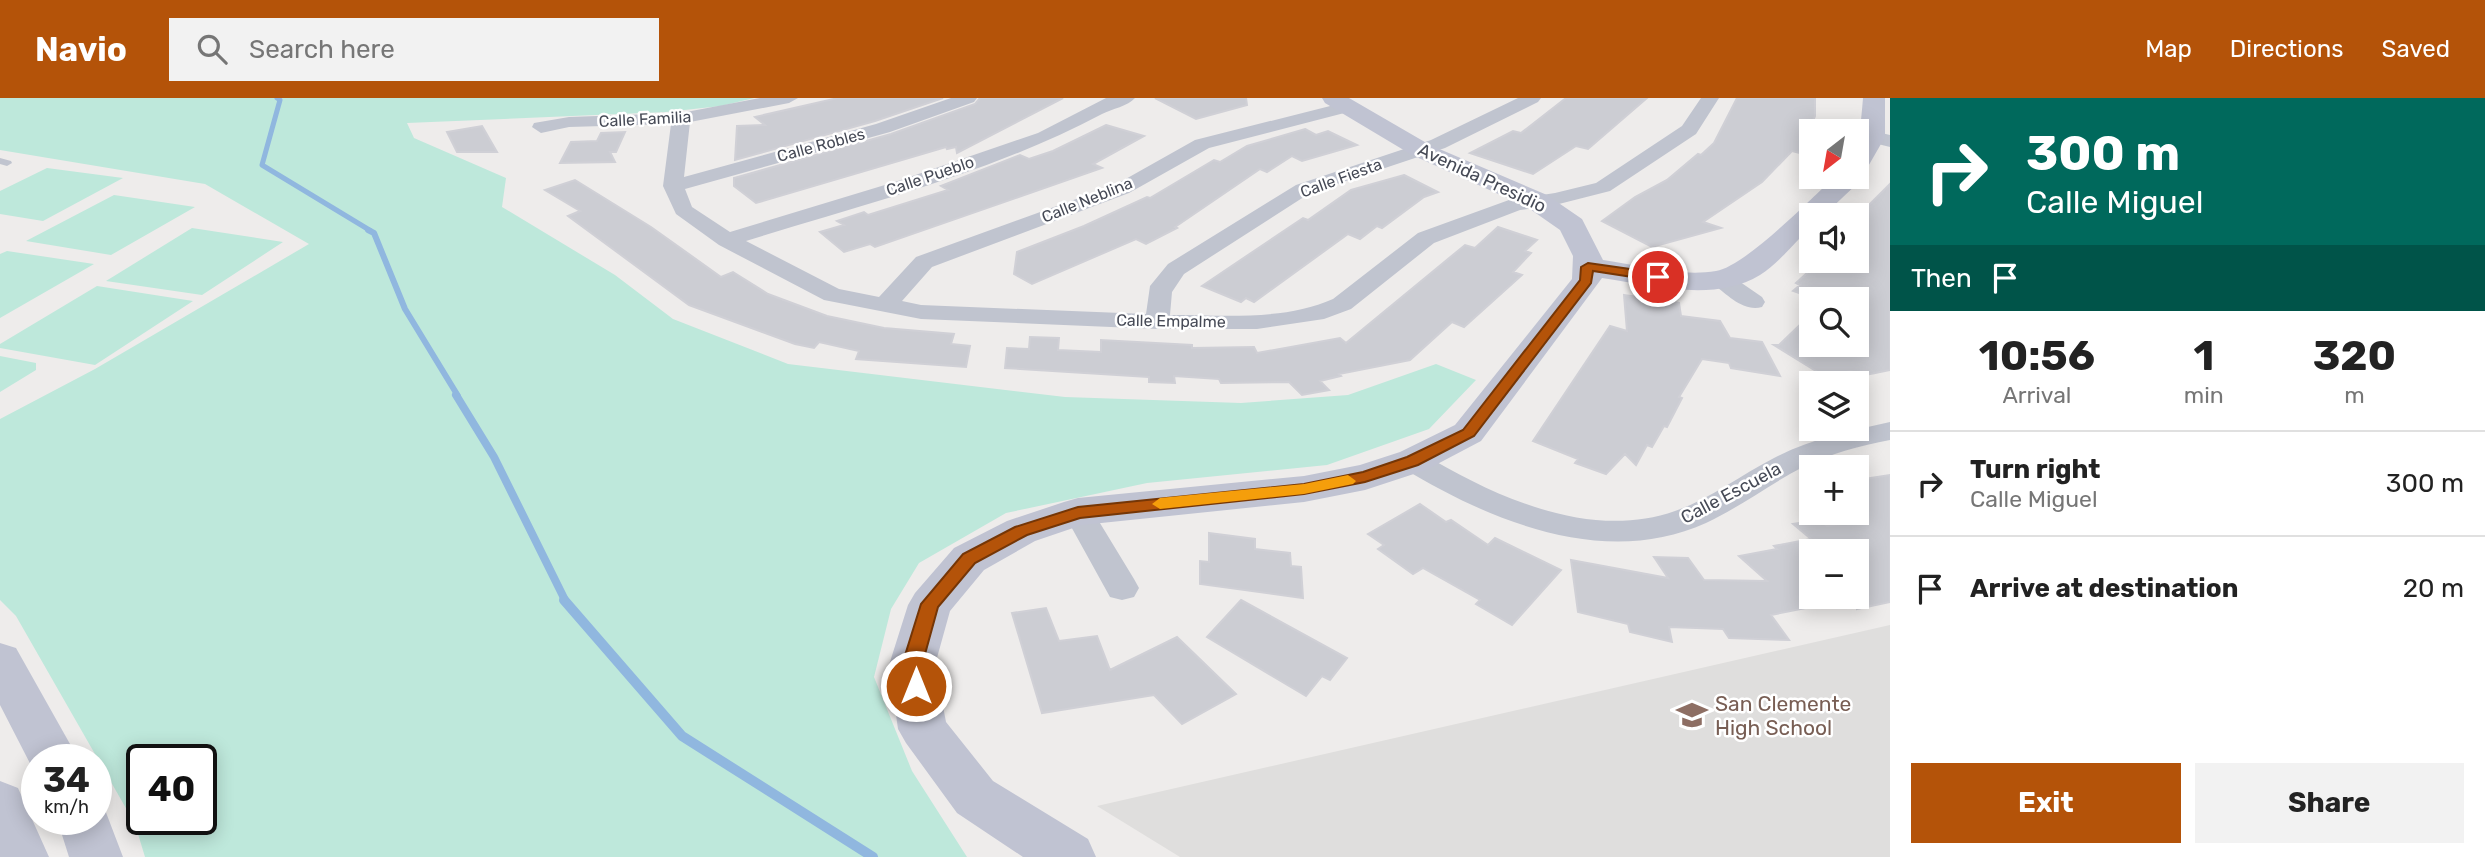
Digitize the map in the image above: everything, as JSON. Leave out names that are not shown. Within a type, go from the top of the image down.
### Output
[{"type":"street","name":"Calle Familia","points":[[541,127],[569,122],[681,118],[789,98]]},
{"type":"street","name":"Calle Robles","points":[[673,186],[883,128],[968,98]]},
{"type":"street","name":"Calle Pueblo","points":[[727,240],[905,185],[1045,137],[1112,102],[1126,98]]},
{"type":"street","name":"Calle Fiesta","points":[[1159,322],[1157,295],[1164,281],[1176,268],[1303,189],[1421,150],[1532,98]]},
{"type":"street","name":"Calle Empalme","points":[[673,186],[682,210],[727,240],[832,295],[921,312],[1159,322],[1256,322],[1324,312],[1342,304],[1426,238],[1516,204],[1603,187],[1689,130],[1710,98]]},
{"type":"street","points":[[1869,153],[1882,139],[1874,98]]},
{"type":"street","name":"Avenida Presidio","points":[[1339,103],[1421,150],[1537,201],[1572,225],[1588,256],[1588,267]]},
{"type":"street","name":"Calle Neblina","points":[[884,306],[924,262],[1122,188],[1202,144],[1339,103]]},
{"type":"street","points":[[673,186],[681,118]]},
{"type":"street","points":[[1069,857],[975,797],[923,729],[912,665],[930,604],[969,559],[1021,531],[1078,512],[1304,489],[1365,477],[1413,461],[1468,433],[1587,280],[1588,267],[1679,280],[1722,280],[1751,268],[1837,189]]},
{"type":"street","points":[[1722,280],[1753,302]]},
{"type":"street","name":"Calle Escuela","points":[[1413,461],[1452,484],[1524,514],[1566,525],[1630,531],[1680,522],[1811,453],[1854,438],[1890,431]]},
{"type":"street","points":[[1078,512],[1122,587]]},
{"type":"street","points":[[0,661],[45,744]]},
{"type":"street","points":[[0,804],[22,857]]},
{"type":"street","points":[[88,835],[96,857]]},
{"type":"shaded area","name":"San Clemente High School","points":[[1890,625],[1890,857],[1180,857],[1097,806]]},
{"type":"green space","points":[[0,98],[754,98],[721,106],[666,112],[407,123],[414,138],[506,178],[502,207],[615,275],[673,319],[788,364],[1065,397],[1241,403],[1348,395],[1436,364],[1476,380],[1429,429],[1327,465],[1147,483],[1006,513],[919,563],[891,609],[874,677],[912,771],[967,857],[145,857],[138,835],[217,835],[217,744],[126,744],[126,808],[112,784],[112,744],[89,744],[16,616],[0,600],[0,419],[95,369],[309,244],[205,184],[0,150]]},
{"type":"green space","points":[[47,168],[123,178],[43,221],[0,214],[0,191]]},
{"type":"green space","points":[[114,195],[195,207],[111,255],[26,241]]},
{"type":"green space","points":[[192,228],[283,242],[202,295],[106,281]]},
{"type":"green space","points":[[7,251],[94,264],[0,318],[0,254]]},
{"type":"green space","points":[[97,286],[193,301],[95,365],[0,348],[0,344]]},
{"type":"green space","points":[[0,356],[36,363],[36,370],[0,392]]},
{"type":"building","points":[[838,98],[943,98],[875,121],[735,160],[737,126],[765,125],[755,117]]},
{"type":"building","points":[[980,98],[1063,98],[957,153],[956,147],[946,147],[756,203],[734,186],[734,178],[891,134],[975,104]]},
{"type":"building","points":[[1155,98],[1246,98],[1247,105],[1196,119]]},
{"type":"building","points":[[1566,98],[1647,98],[1588,149],[1576,146],[1533,174],[1470,153],[1513,131],[1521,133]]},
{"type":"building","points":[[1737,98],[1815,98],[1814,119],[1799,119],[1799,153],[1792,151],[1762,182],[1703,222],[1721,228],[1652,247],[1602,221],[1635,197],[1667,180],[1714,143]]},
{"type":"building","points":[[1106,125],[1144,136],[1093,164],[1102,168],[875,247],[870,244],[844,252],[820,232],[844,225],[837,221],[864,212],[868,215],[948,190],[941,186],[1020,155],[1029,159],[1053,151]]},
{"type":"building","points":[[482,126],[497,152],[457,152],[447,132]]},
{"type":"building","points":[[1305,129],[1316,135],[1328,131],[1357,145],[1302,161],[1292,156],[1267,172],[1260,169],[1175,227],[1177,228],[1146,244],[1136,239],[1032,284],[1014,274],[1017,252],[1150,198],[1214,160],[1220,162],[1247,146]]},
{"type":"building","points":[[625,132],[616,152],[610,152],[615,162],[560,163],[571,142],[597,141],[601,133]]},
{"type":"building","points":[[1404,175],[1438,192],[1424,197],[1382,228],[1377,226],[1360,239],[1348,234],[1254,302],[1246,298],[1241,302],[1202,286],[1303,218],[1308,220],[1351,190]]},
{"type":"building","points":[[575,180],[651,227],[721,277],[733,272],[768,294],[827,316],[884,328],[954,334],[951,344],[970,346],[966,367],[856,359],[859,351],[819,342],[814,348],[795,344],[689,305],[568,216],[580,211],[545,190]]},
{"type":"building","points":[[1890,184],[1890,370],[1869,374],[1869,371],[1816,371],[1774,345],[1779,345],[1799,326],[1799,357],[1869,357],[1869,287],[1799,287],[1799,293],[1793,291],[1800,285],[1796,283],[1807,273],[1869,273],[1869,205]]},
{"type":"building","points":[[1498,227],[1537,240],[1525,251],[1531,253],[1513,272],[1522,275],[1464,327],[1452,322],[1410,360],[1339,374],[1341,376],[1320,381],[1329,390],[1302,395],[1289,382],[1221,383],[1219,379],[1174,376],[1175,383],[1149,382],[1149,377],[1005,368],[1007,348],[1029,349],[1030,337],[1059,338],[1058,350],[1101,352],[1101,340],[1192,345],[1192,348],[1254,347],[1257,353],[1340,338],[1346,343],[1465,245],[1475,248]]},
{"type":"building","points":[[1624,295],[1679,303],[1681,316],[1720,321],[1730,338],[1762,342],[1780,376],[1731,368],[1729,363],[1702,359],[1679,397],[1682,398],[1667,427],[1664,426],[1652,447],[1647,445],[1636,465],[1625,454],[1606,474],[1575,463],[1578,459],[1533,441],[1610,326],[1627,331]]},
{"type":"building","points":[[1890,475],[1890,602],[1869,606],[1869,539],[1811,539],[1793,524],[1869,525],[1869,478]]},
{"type":"building","points":[[1420,504],[1446,522],[1451,520],[1488,545],[1495,538],[1561,570],[1512,625],[1476,604],[1480,600],[1423,568],[1413,574],[1378,549],[1384,545],[1368,534]]},
{"type":"building","points":[[1209,533],[1255,539],[1255,549],[1290,553],[1291,566],[1301,567],[1303,598],[1200,584],[1200,561],[1209,562]]},
{"type":"building","points":[[1799,541],[1801,609],[1771,615],[1789,640],[1729,638],[1723,629],[1669,627],[1672,642],[1630,632],[1628,624],[1578,612],[1571,560],[1668,578],[1654,557],[1688,558],[1704,580],[1767,581],[1739,556],[1777,549],[1774,546]]},
{"type":"building","points":[[1241,600],[1347,658],[1330,680],[1322,676],[1306,696],[1207,637]]},
{"type":"building","points":[[1046,608],[1059,641],[1097,636],[1110,670],[1177,637],[1236,694],[1182,724],[1154,695],[1042,713],[1012,613]]},
{"type":"waterway","points":[[277,98],[280,100],[262,165],[371,231]]},
{"type":"waterway","points":[[368,230],[374,233],[405,309],[458,396]]},
{"type":"waterway","points":[[456,395],[494,457],[566,602]]},
{"type":"waterway","points":[[564,600],[682,736],[873,857]]},
{"type":"slow traffic","points":[[1160,504],[1304,489],[1348,481]]},
{"type":"place","name":"San Clemente High School","points":[[1692,715]]},
{"type":"route","points":[[916,686],[912,665],[930,604],[969,559],[1021,531],[1078,512],[1304,489],[1365,477],[1413,461],[1468,433],[1587,280],[1588,267],[1658,277]]}]
